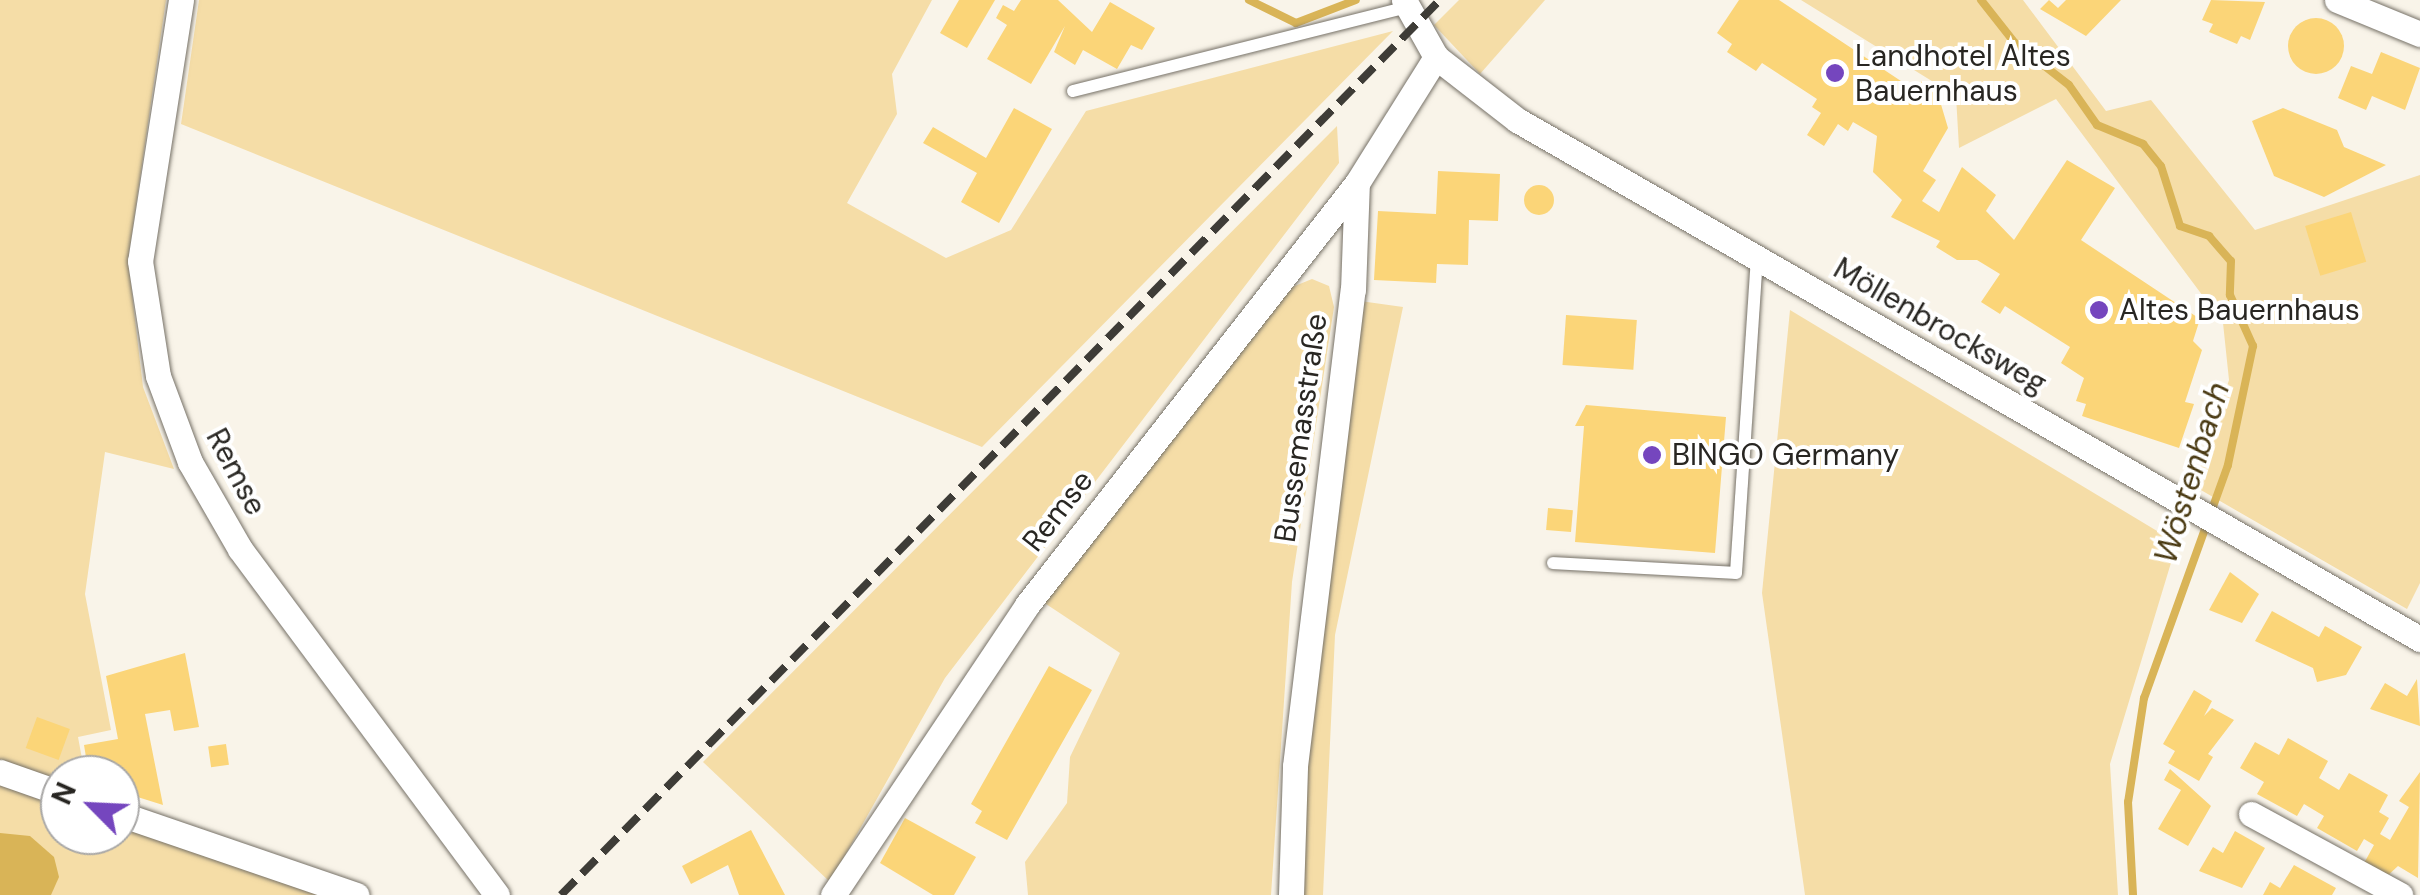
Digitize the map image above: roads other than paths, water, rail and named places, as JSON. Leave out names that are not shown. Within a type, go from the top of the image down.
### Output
[{"type":"street","name":"Remse","points":[[180,0],[140,261],[158,376],[190,462],[240,549],[498,895]]},
{"type":"street","points":[[2337,0],[2420,34]]},
{"type":"street","points":[[1406,4],[1436,57]]},
{"type":"street","name":"Bussemasstraße","points":[[1291,895],[1294,766],[1353,290],[1357,183],[1436,57]]},
{"type":"street","name":"Möllenbrocksweg","points":[[1436,57],[1517,120],[2420,639]]},
{"type":"street","name":"Remse","points":[[833,895],[1027,605],[1357,183]]},
{"type":"street","points":[[0,772],[40,786]]},
{"type":"street","points":[[2251,814],[2400,895]]},
{"type":"street","points":[[140,821],[356,895]]},
{"type":"lane","points":[[1072,91],[1406,4]]},
{"type":"lane","points":[[1553,563],[1736,573],[1757,258]]},
{"type":"waterway","points":[[1249,0],[1296,23],[1356,0]]},
{"type":"waterway","name":"Wöstenbach","points":[[1981,0],[2015,43],[2069,85],[2097,125],[2143,144],[2161,166],[2180,226],[2209,236],[2231,261],[2230,295],[2253,346],[2228,465],[2144,698],[2128,802],[2133,895]]},
{"type":"railway","points":[[561,895],[1440,0]]},
{"type":"place","name":"Landhotel Altes Bauernhaus","points":[[1835,73]]},
{"type":"place","name":"Altes Bauernhaus","points":[[2099,310]]},
{"type":"place","name":"BINGO Germany","points":[[1652,455]]}]
